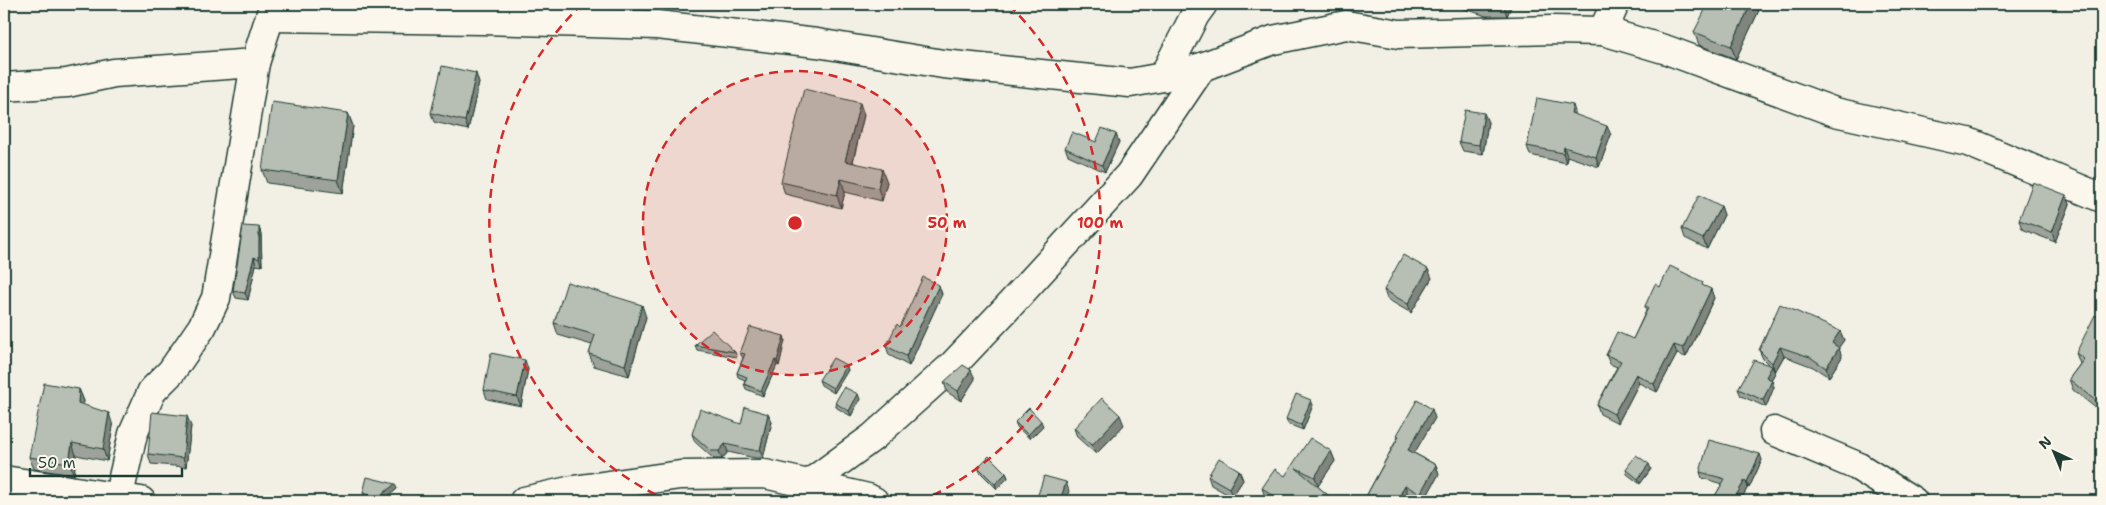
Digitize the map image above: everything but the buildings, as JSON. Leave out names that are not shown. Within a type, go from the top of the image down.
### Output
[{"type":"street","points":[[1163,77],[1195,15],[1203,4]]},
{"type":"street","points":[[1603,31],[1615,4]]},
{"type":"street","points":[[4,480],[118,500],[133,434],[152,392],[171,372],[202,327],[216,298],[255,64],[272,10],[482,20],[657,25],[817,43],[943,64],[1130,83],[1202,67],[1273,40],[1346,25],[1399,34],[1552,30],[1603,31],[1667,50],[1835,112],[1968,142],[2102,198]]},
{"type":"street","points":[[4,87],[67,83],[114,73],[255,64]]},
{"type":"street","points":[[810,483],[873,437],[952,365],[1008,308],[1129,175],[1202,67]]},
{"type":"street","points":[[1774,431],[1857,466],[1913,501]]},
{"type":"street","points":[[524,501],[573,490],[680,475],[765,474],[810,483],[874,501]]}]
